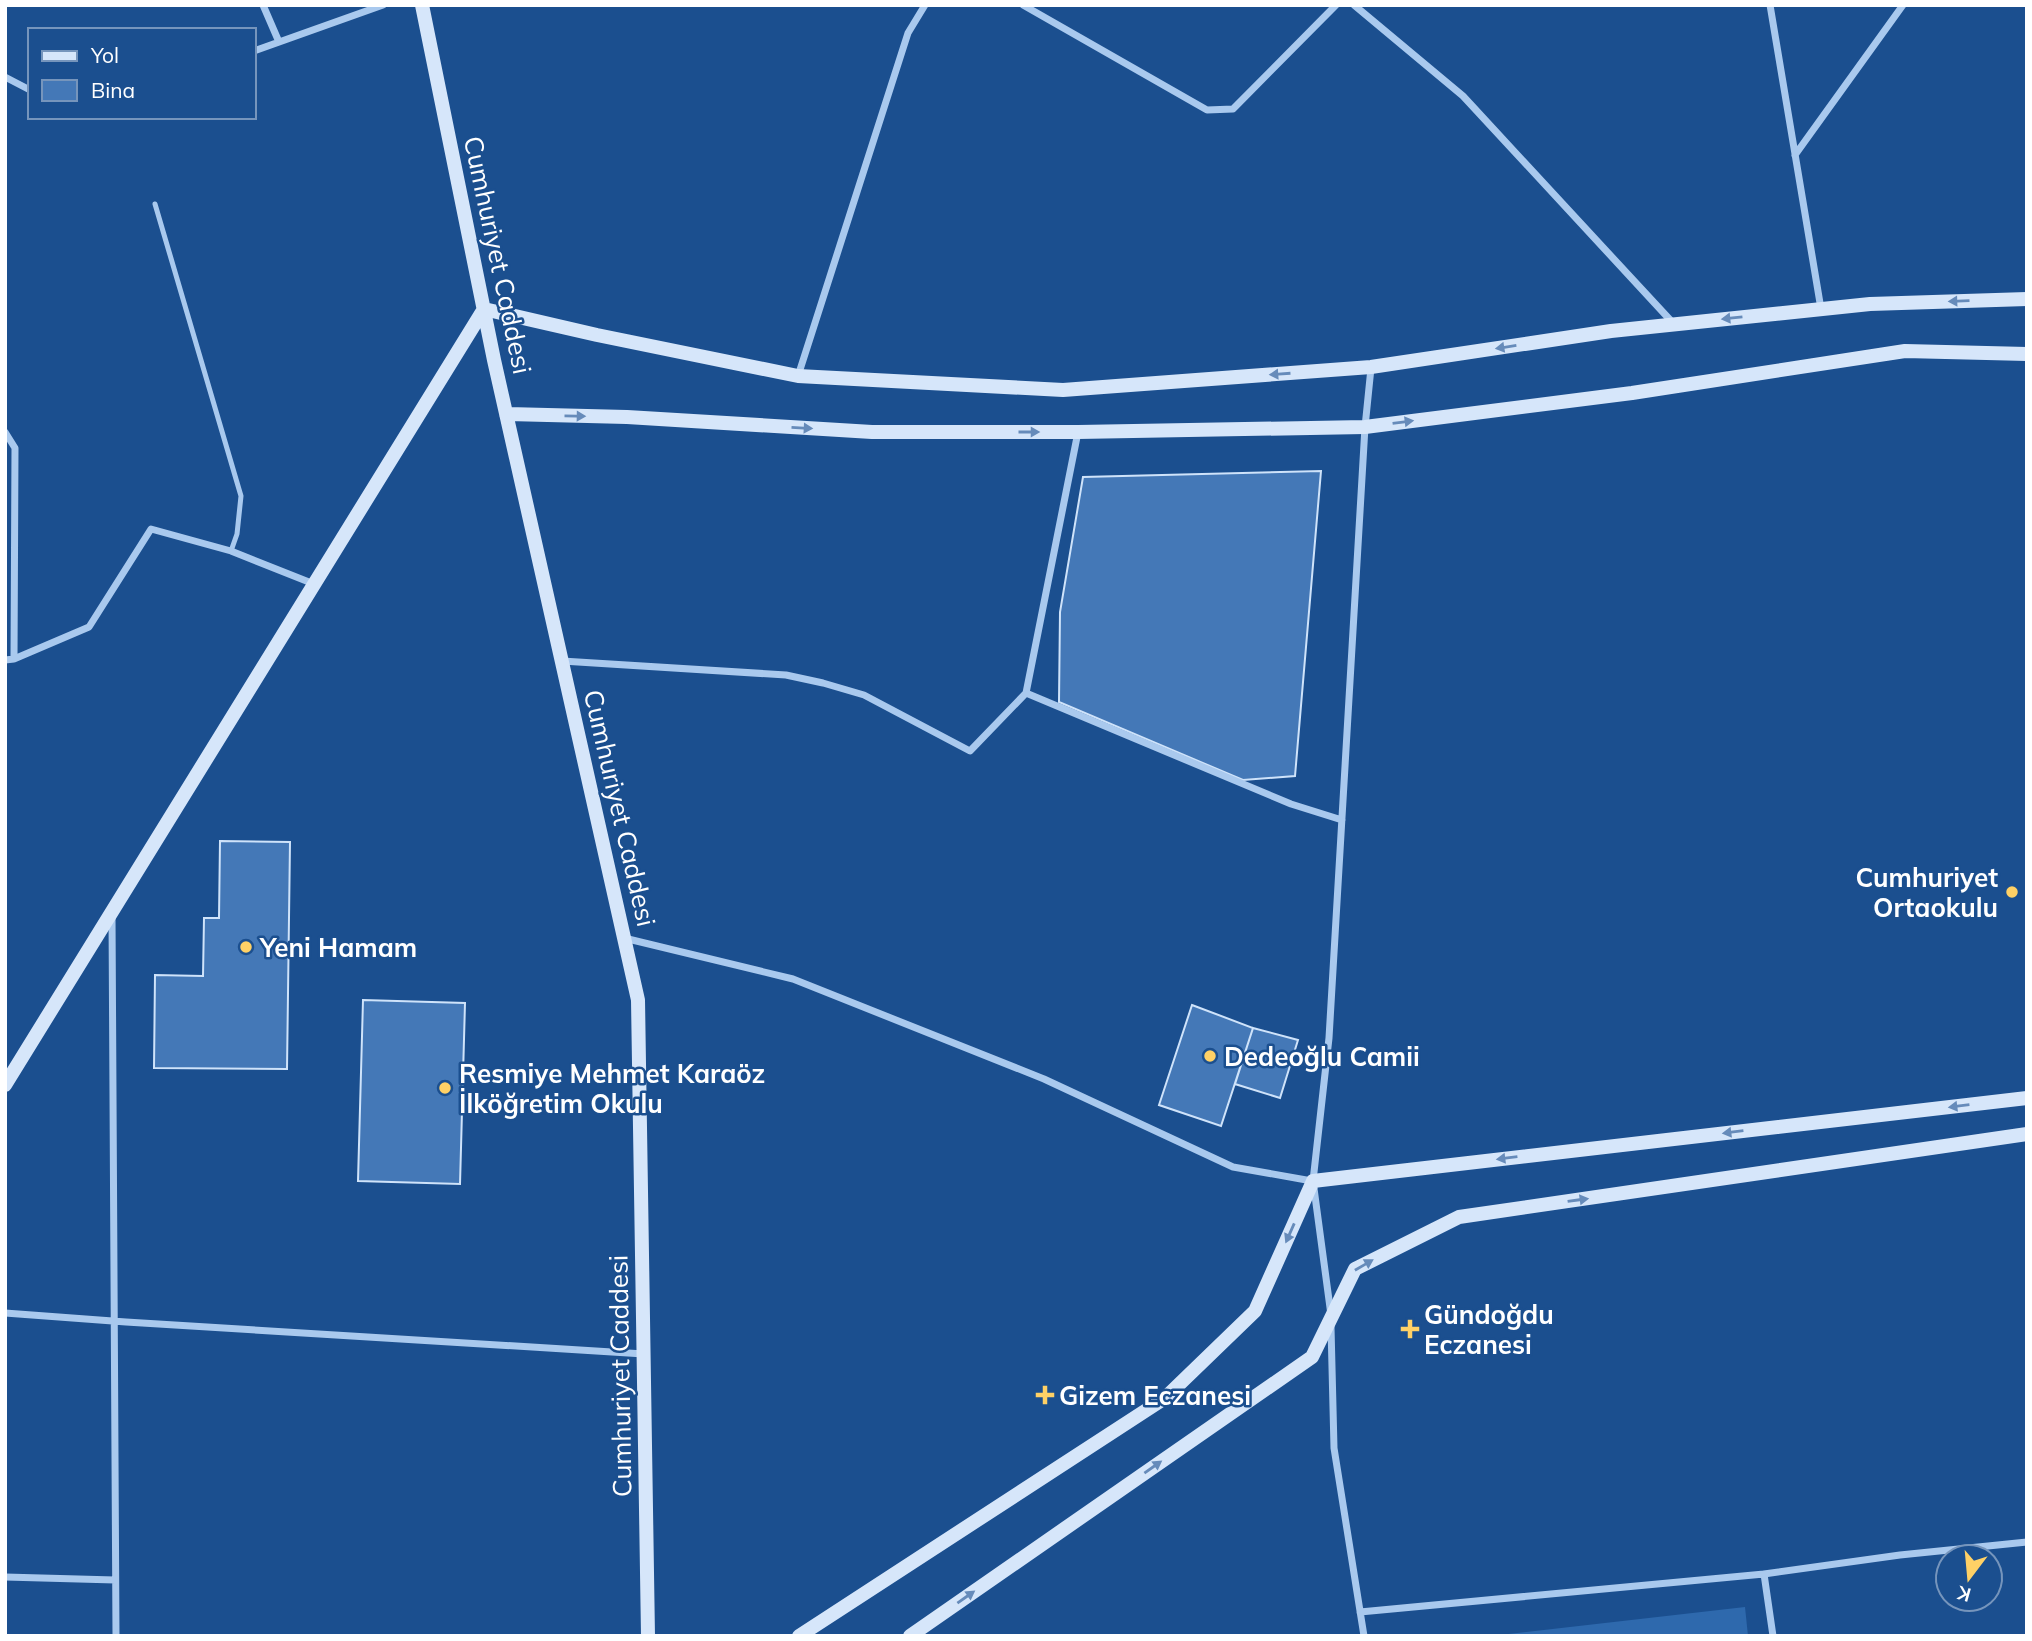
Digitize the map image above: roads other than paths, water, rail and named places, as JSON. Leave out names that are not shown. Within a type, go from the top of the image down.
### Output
[{"type":"street","points":[[262,5],[279,42]]},
{"type":"street","points":[[256,50],[383,5]]},
{"type":"street","name":"Cumhuriyet Caddesi","points":[[422,5],[506,414],[638,1000],[648,1636]]},
{"type":"street","points":[[798,376],[908,33],[925,5]]},
{"type":"street","points":[[1023,5],[1207,110],[1233,109],[1336,5]]},
{"type":"street","points":[[1354,5],[1463,96],[1674,324]]},
{"type":"street","points":[[1770,5],[1821,309]]},
{"type":"street","points":[[1795,155],[1903,5]]},
{"type":"street","points":[[5,77],[28,89]]},
{"type":"street","points":[[5,1085],[10,1070],[113,911],[484,309],[798,376],[1063,390],[1371,367],[1611,331],[1870,304],[2027,299]]},
{"type":"street","points":[[506,414],[627,417],[872,432],[1365,427],[1632,393],[1905,351],[2027,354]]},
{"type":"street","points":[[1364,1636],[1334,1448],[1331,1318],[1313,1181],[1329,1038],[1365,427],[1371,367]]},
{"type":"street","points":[[5,432],[15,448],[10,660],[89,627],[151,529],[231,551],[314,584]]},
{"type":"street","points":[[562,661],[786,675],[823,683],[864,695],[970,751],[1026,694],[1078,432]]},
{"type":"street","points":[[1026,694],[1291,804],[1342,820]]},
{"type":"street","points":[[113,911],[116,1636]]},
{"type":"street","points":[[624,938],[793,979],[1044,1079],[1233,1167],[1313,1181],[2027,1098]]},
{"type":"street","points":[[910,1636],[1312,1357],[1354,1269],[1459,1217],[2027,1134]]},
{"type":"street","points":[[799,1636],[1165,1398],[1255,1311],[1313,1181]]},
{"type":"street","points":[[5,1313],[644,1354]]},
{"type":"street","points":[[1360,1612],[1764,1574],[1900,1555],[2027,1542]]},
{"type":"street","points":[[1764,1574],[1773,1636]]},
{"type":"street","points":[[5,1577],[116,1580]]},
{"type":"lane","points":[[155,204],[241,496],[237,534],[231,551]]},
{"type":"place","name":"Cumhuriyet Ortaokulu","points":[[2012,892]]},
{"type":"place","name":"Yeni Hamam","points":[[246,947]]},
{"type":"place","name":"Dedeoğlu Camii","points":[[1210,1056]]},
{"type":"place","name":"Resmiye Mehmet Karaöz İlköğretim Okulu","points":[[445,1088]]},
{"type":"place","name":"Gündoğdu Eczanesi","points":[[1410,1329]]},
{"type":"place","name":"Gizem Eczanesi","points":[[1045,1395]]}]
